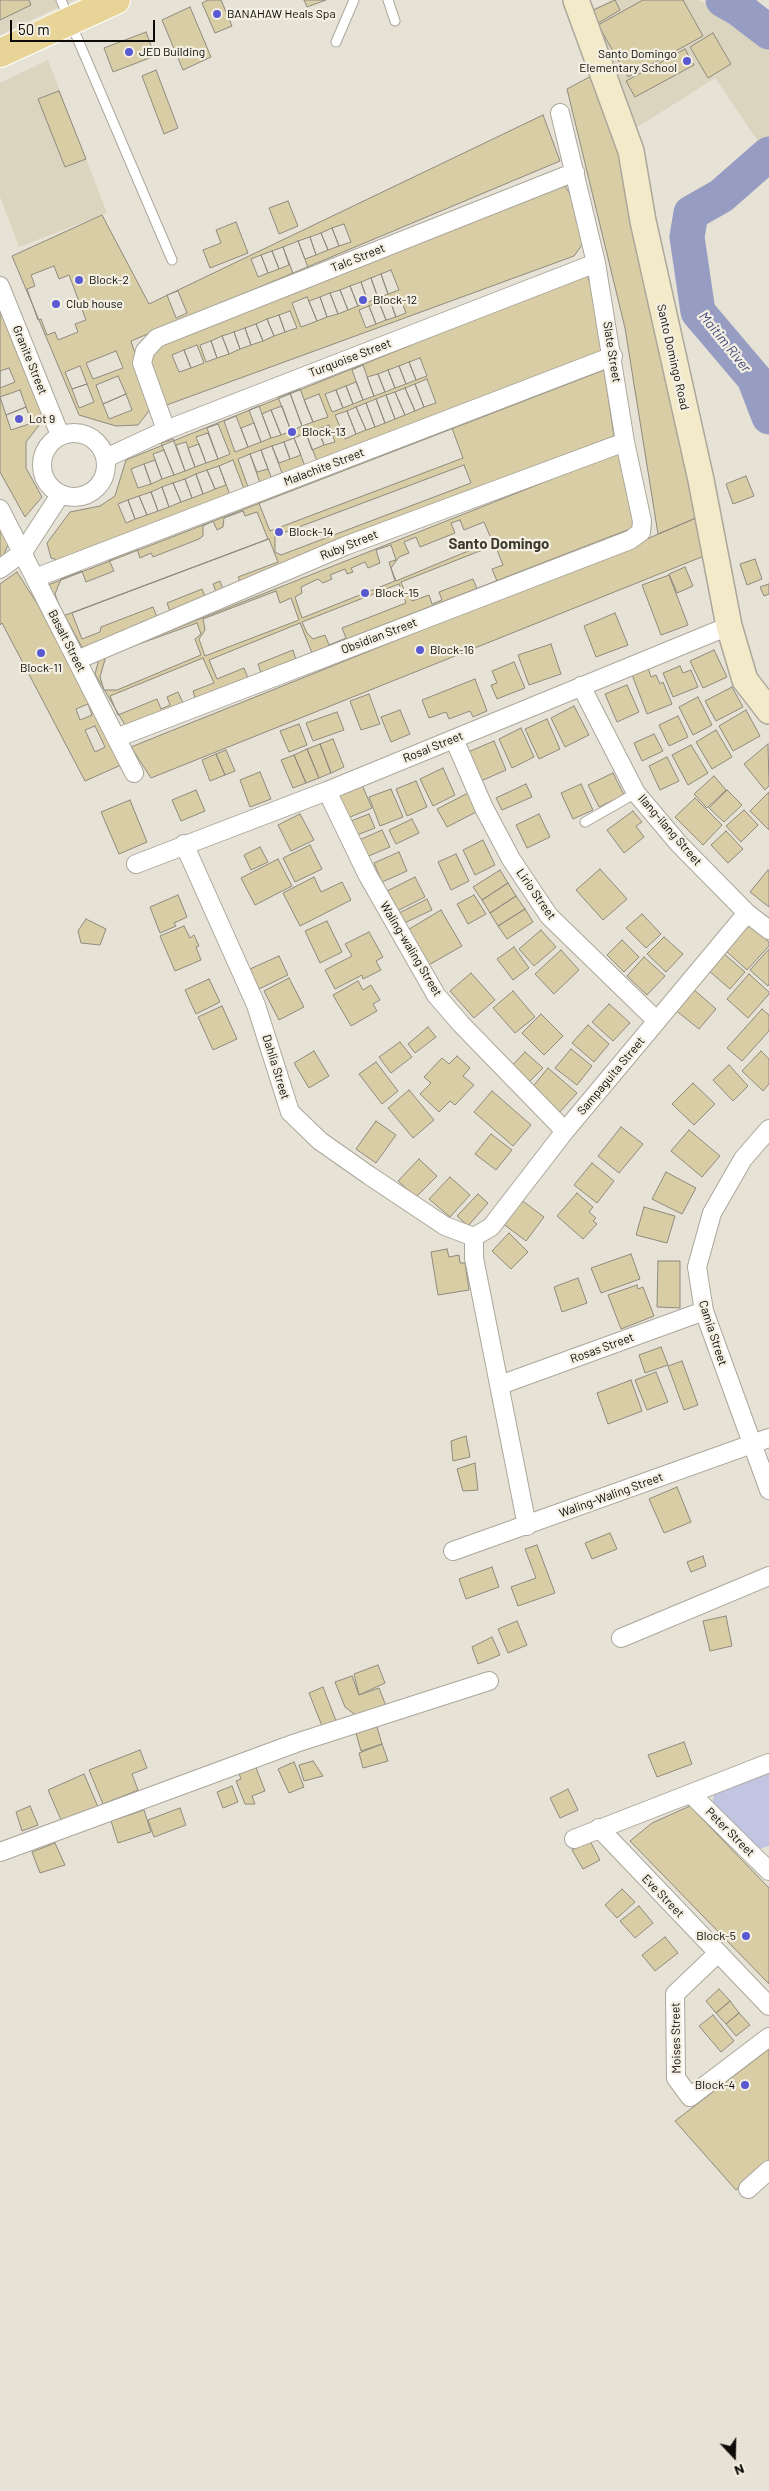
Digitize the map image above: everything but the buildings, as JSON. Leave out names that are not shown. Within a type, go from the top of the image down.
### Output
[{"type":"main road","points":[[0,53],[66,10],[116,0]]},
{"type":"street","name":"Santo Domingo Road","points":[[576,0],[631,151],[645,230],[701,480],[729,626],[745,680],[769,711]]},
{"type":"street","name":"Slate Street","points":[[560,113],[596,263],[613,356],[625,442],[642,521],[641,532]]},
{"type":"street","name":"Talc Street","points":[[166,430],[142,363],[145,351],[156,338],[575,172]]},
{"type":"street","name":"Turquoise Street","points":[[106,458],[166,430],[596,263]]},
{"type":"street","name":"Granite Street","points":[[0,286],[60,435]]},
{"type":"street","name":"Malachite Street","points":[[35,578],[613,356]]},
{"type":"street","points":[[75,433],[91,437],[100,446],[106,458],[106,470],[102,481],[94,490],[84,496],[72,498],[60,495],[50,487],[43,476],[41,463],[45,450],[60,435],[75,433]]},
{"type":"street","name":"Ruby Street","points":[[76,660],[346,546],[625,442]]},
{"type":"street","points":[[0,569],[23,552],[60,495]]},
{"type":"street","name":"Basalt Street","points":[[0,509],[134,773]]},
{"type":"street","name":"Obsidian Street","points":[[116,738],[621,543],[641,532]]},
{"type":"street","name":"Rosal Street","points":[[136,864],[184,844],[327,791],[729,626]]},
{"type":"street","name":"Ilang-ilang Street","points":[[581,686],[636,792],[679,844],[747,913],[769,930]]},
{"type":"street","name":"Lirio Street","points":[[454,739],[484,808],[511,860],[549,916],[657,1021]]},
{"type":"street","name":"Waling-waling Street","points":[[327,791],[372,882],[436,994],[461,1024],[565,1131]]},
{"type":"street","name":"Dahlia Street","points":[[184,844],[256,1005],[290,1112],[320,1141],[370,1176],[445,1226],[474,1237]]},
{"type":"street","name":"Sampaguita Street","points":[[474,1237],[491,1227],[565,1131],[747,913]]},
{"type":"street","name":"Camia Street","points":[[769,1129],[743,1159],[712,1213],[697,1267],[704,1311],[761,1441],[769,1490]]},
{"type":"street","points":[[474,1237],[474,1258],[527,1526]]},
{"type":"street","name":"Rosas Street","points":[[500,1385],[704,1311]]},
{"type":"street","name":"Waling-Waling Street","points":[[453,1551],[761,1441]]},
{"type":"street","points":[[621,1638],[769,1576]]},
{"type":"street","points":[[0,1852],[296,1743],[489,1681]]},
{"type":"street","points":[[574,1839],[769,1763]]},
{"type":"street","name":"Peter Street","points":[[692,1794],[768,1868]]},
{"type":"street","name":"Eve Street","points":[[599,1828],[769,2006]]},
{"type":"street","name":"Moises Street","points":[[718,1953],[675,1994],[676,2078],[690,2097],[769,2037]]},
{"type":"street","points":[[748,2189],[769,2170]]},
{"type":"lane","points":[[336,42],[354,0]]},
{"type":"lane","points":[[388,0],[395,21]]},
{"type":"lane","points":[[66,10],[172,260]]},
{"type":"lane","points":[[585,822],[636,792]]},
{"type":"shaded area","points":[[0,0],[74,0],[0,35]]},
{"type":"shaded area","name":"Santo Domingo Elementary School","points":[[612,0],[699,0],[755,30],[769,44],[769,140],[762,147],[715,78],[636,128],[584,13]]},
{"type":"shaded area","points":[[48,60],[107,213],[19,247],[0,197],[0,83]]},
{"type":"shaded area","points":[[769,1771],[769,1846],[756,1850],[712,1803],[715,1791]]},
{"type":"waterway","name":"Maitim River","points":[[723,0],[739,9],[769,32]]},
{"type":"waterway","name":"Maitim River","points":[[769,154],[721,196],[691,213],[687,237],[698,312],[754,378],[769,417]]},
{"type":"place","name":"BANAHAW Heals Spa","points":[[217,14]]},
{"type":"place","name":"JED Building","points":[[129,52]]},
{"type":"place","name":"Santo Domingo Elementary School","points":[[687,61]]},
{"type":"place","name":"Block-2","points":[[79,280]]},
{"type":"place","name":"Block-12","points":[[363,300]]},
{"type":"place","name":"Club house","points":[[56,304]]},
{"type":"place","name":"Lot 9","points":[[19,419]]},
{"type":"place","name":"Block-13","points":[[292,432]]},
{"type":"place","name":"Block-14","points":[[279,532]]},
{"type":"place","name":"Block-15","points":[[365,593]]},
{"type":"place","name":"Block-16","points":[[420,650]]},
{"type":"place","name":"Block-11","points":[[41,653]]},
{"type":"place","name":"Block-5","points":[[746,1936]]},
{"type":"place","name":"Block-4","points":[[745,2085]]},
{"type":"district","name":"Santo Domingo","points":[[499,544]]}]
